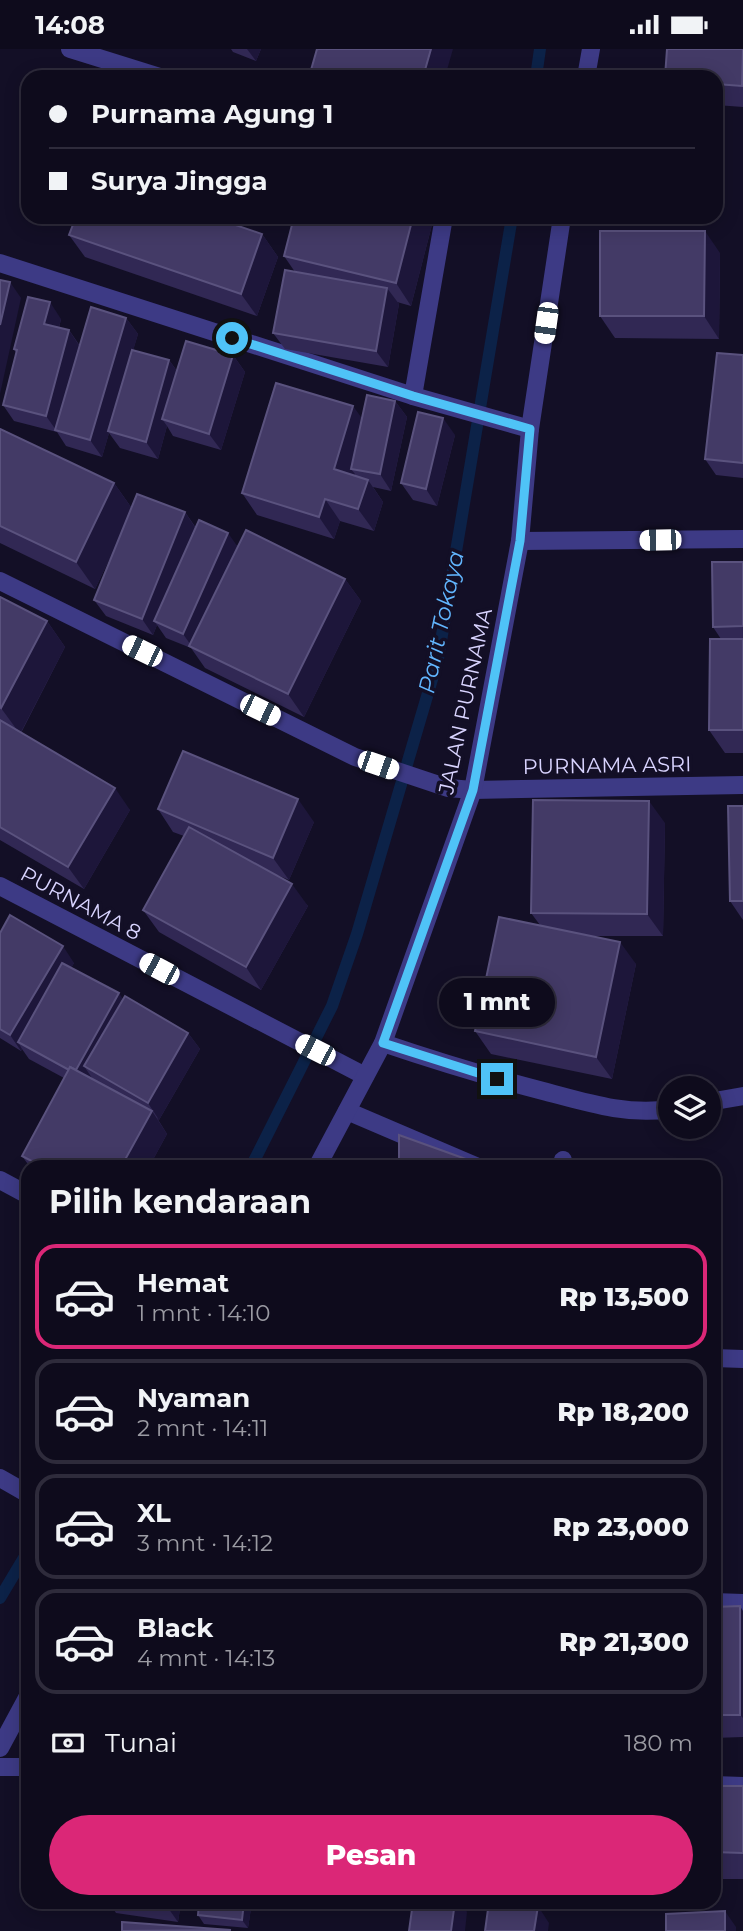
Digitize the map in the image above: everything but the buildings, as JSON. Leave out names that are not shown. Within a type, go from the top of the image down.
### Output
[{"type":"street","points":[[70,49],[138,70]]},
{"type":"street","points":[[587,70],[591,49]]},
{"type":"street","points":[[413,396],[443,224]]},
{"type":"street","name":"JALAN PURNAMA","points":[[321,1160],[347,1111],[361,1074],[383,1043],[473,790],[520,541],[530,429],[561,224]]},
{"type":"street","points":[[0,263],[413,396],[530,429]]},
{"type":"street","points":[[520,541],[743,539]]},
{"type":"street","name":"PURNAMA ASRI","points":[[0,580],[355,757],[448,788],[473,790],[743,785]]},
{"type":"street","name":"PURNAMA 8","points":[[0,886],[361,1074]]},
{"type":"street","points":[[383,1043],[472,1072],[600,1106],[628,1111],[658,1110]]},
{"type":"street","points":[[721,1100],[743,1096]]},
{"type":"street","points":[[347,1111],[462,1160]]},
{"type":"street","points":[[0,1180],[21,1191]]},
{"type":"street","points":[[721,1358],[743,1359]]},
{"type":"street","points":[[0,1478],[21,1490]]},
{"type":"street","points":[[721,1602],[743,1602]]},
{"type":"street","points":[[0,1748],[21,1709]]},
{"type":"street","points":[[0,1767],[21,1767]]},
{"type":"street","points":[[721,1785],[743,1786]]},
{"type":"waterway","name":"Parit Tokaya","points":[[537,70],[540,49]]},
{"type":"waterway","name":"Parit Tokaya","points":[[255,1160],[332,1006],[357,934],[438,659],[511,224]]},
{"type":"waterway","name":"Parit Tokaya","points":[[0,1598],[21,1563]]},
{"type":"route","points":[[232,338],[413,396],[530,429],[520,541],[473,790],[383,1043],[497,1079]]}]
